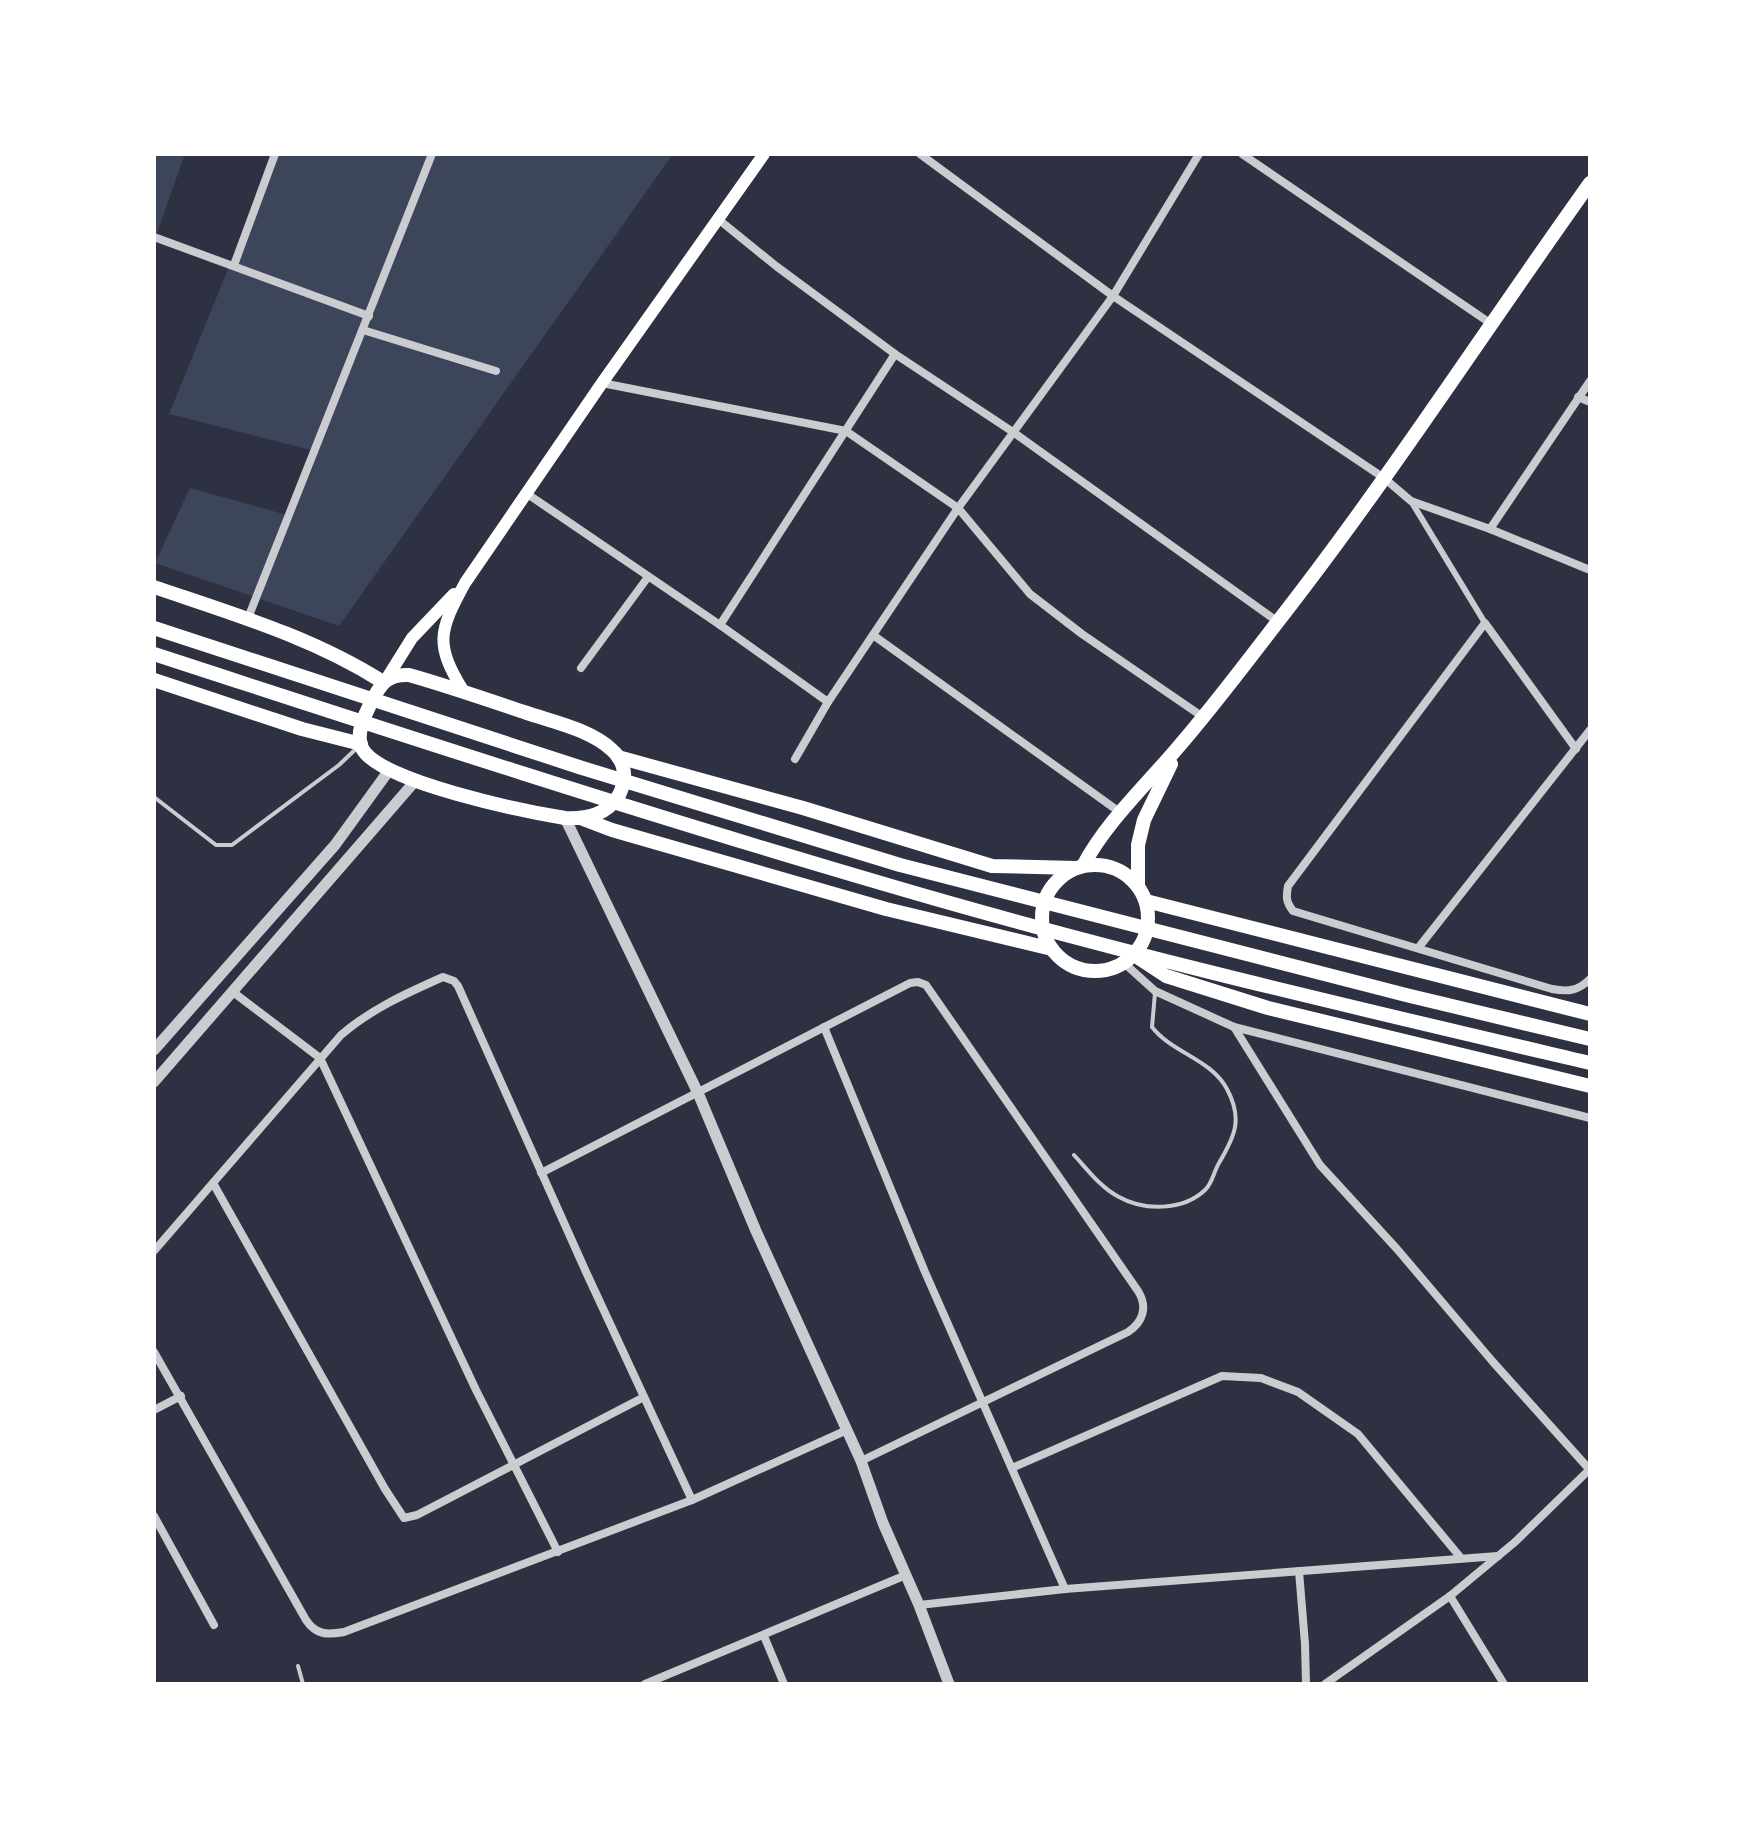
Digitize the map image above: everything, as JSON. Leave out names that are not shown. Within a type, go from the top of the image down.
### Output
[{"type":"main road","points":[[464,692],[446,661],[442,639],[448,618],[465,583],[764,154]]},
{"type":"main road","points":[[618,757],[803,808],[992,866],[1079,867],[1099,865],[1114,868],[1138,886],[1149,915],[1147,930],[1129,959],[1099,971],[1085,970],[1061,959],[1044,932],[1042,913],[1047,894],[1059,878],[1079,867],[1278,622],[1384,478],[1590,183]]},
{"type":"main road","points":[[154,587],[248,618],[335,654],[385,680],[409,675],[604,743],[618,757],[624,774],[618,796],[604,812],[582,818],[565,818],[489,804],[416,780],[390,769],[367,754],[361,744],[365,716],[385,680],[412,638],[465,583]]},
{"type":"main road","points":[[154,628],[579,767],[900,865],[1590,1039]]},
{"type":"main road","points":[[154,654],[893,887],[1283,991],[1590,1063]]},
{"type":"main road","points":[[154,680],[302,729],[361,744]]},
{"type":"main road","points":[[1138,886],[1138,845],[1144,820],[1180,746]]},
{"type":"main road","points":[[582,818],[621,833],[886,909],[1052,949]]},
{"type":"main road","points":[[1146,901],[1590,1014]]},
{"type":"main road","points":[[1129,959],[1166,976],[1268,1008],[1590,1086]]},
{"type":"street","points":[[234,265],[275,154]]},
{"type":"street","points":[[248,618],[432,154]]},
{"type":"street","points":[[920,154],[1113,296],[1384,478],[1411,501],[1485,623],[1576,749]]},
{"type":"street","points":[[795,759],[828,702],[958,508],[1113,296],[1199,154]]},
{"type":"street","points":[[1242,154],[1490,323]]},
{"type":"street","points":[[718,219],[895,354],[1013,432],[1278,622]]},
{"type":"street","points":[[154,237],[369,316]]},
{"type":"street","points":[[363,330],[496,371]]},
{"type":"street","points":[[720,625],[895,354]]},
{"type":"street","points":[[1490,529],[1590,381]]},
{"type":"street","points":[[602,383],[846,431],[958,508],[1030,594],[1082,634],[1203,717]]},
{"type":"street","points":[[1578,397],[1590,402]]},
{"type":"street","points":[[526,493],[828,702]]},
{"type":"street","points":[[1411,501],[1590,570]]},
{"type":"street","points":[[581,668],[648,577]]},
{"type":"street","points":[[1485,623],[1288,886],[1287,904],[1293,911],[1562,991],[1580,988],[1590,979]]},
{"type":"street","points":[[873,635],[1121,813]]},
{"type":"street","points":[[1419,947],[1589,733]]},
{"type":"street","points":[[154,1050],[335,845],[390,769]]},
{"type":"street","points":[[154,1082],[416,780]]},
{"type":"street","points":[[565,818],[698,1093],[756,1231],[861,1461],[949,1684]]},
{"type":"street","points":[[1129,959],[1155,991],[1234,1027],[1590,1118]]},
{"type":"street","points":[[154,1251],[341,1035],[367,1016],[429,983],[443,977],[449,978],[458,986],[692,1500]]},
{"type":"street","points":[[541,1173],[910,983],[926,985],[1143,1298],[1143,1315],[1140,1323],[1128,1332],[861,1461]]},
{"type":"street","points":[[233,992],[320,1058],[476,1390],[558,1552]]},
{"type":"street","points":[[824,1027],[925,1272],[1065,1589]]},
{"type":"street","points":[[1234,1027],[1320,1165],[1590,1469],[1498,1556],[1450,1596],[1326,1684]]},
{"type":"street","points":[[213,1183],[402,1516],[413,1517],[644,1397]]},
{"type":"street","points":[[154,1352],[306,1620],[317,1632],[330,1635],[692,1500],[847,1430]]},
{"type":"street","points":[[1012,1468],[1222,1376],[1261,1378],[1298,1392],[1358,1434],[1461,1558]]},
{"type":"street","points":[[154,1410],[181,1396]]},
{"type":"street","points":[[154,1516],[214,1625]]},
{"type":"street","points":[[919,1605],[1065,1589],[1498,1556]]},
{"type":"street","points":[[1299,1571],[1306,1684]]},
{"type":"street","points":[[645,1684],[906,1575]]},
{"type":"street","points":[[1450,1596],[1504,1684]]},
{"type":"street","points":[[764,1636],[784,1684]]},
{"type":"lane","points":[[154,797],[216,845],[232,845],[348,758],[361,744]]},
{"type":"lane","points":[[1074,1155],[1119,1198],[1151,1207],[1181,1205],[1206,1189],[1234,1139],[1237,1114],[1226,1087],[1205,1065],[1161,1039],[1152,1027],[1155,991]]},
{"type":"lane","points":[[298,1666],[303,1684]]},
{"type":"shaded area","points":[[154,154],[185,154],[154,241]]},
{"type":"shaded area","points":[[275,154],[673,154],[339,626],[155,563],[190,488],[287,515],[311,450],[169,414]]}]
